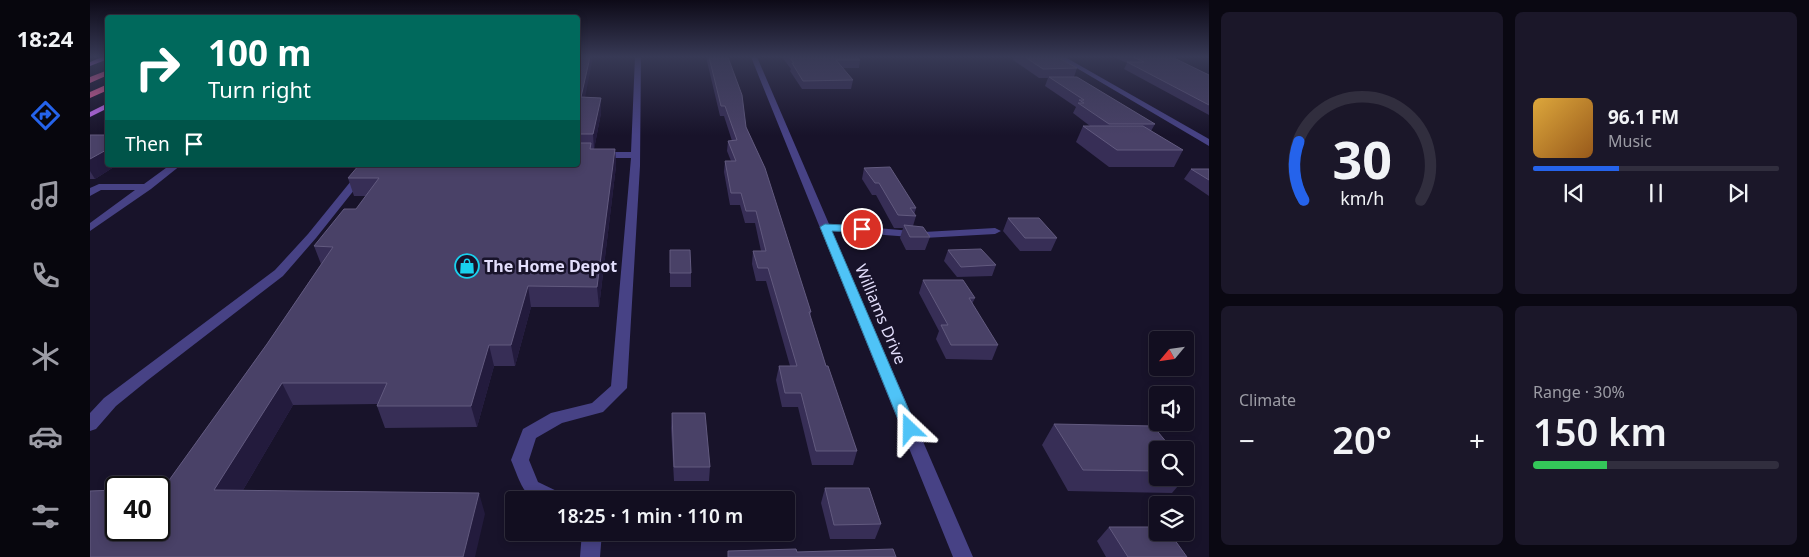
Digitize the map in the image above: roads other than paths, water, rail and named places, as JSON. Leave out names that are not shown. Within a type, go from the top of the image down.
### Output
[{"type":"highway","points":[[90,95],[105,88]]},
{"type":"main road","points":[[90,115],[105,107]]},
{"type":"street","points":[[539,491],[531,487],[520,460],[529,434],[556,418],[596,408],[620,388],[635,166],[637,83]]},
{"type":"street","name":"Williams Drive","points":[[765,83],[963,557]]},
{"type":"street","points":[[1106,83],[1209,143]]},
{"type":"street","points":[[580,155],[634,155]]},
{"type":"street","points":[[90,228],[173,167]]},
{"type":"street","points":[[90,424],[110,402],[142,376],[279,273],[312,236],[367,167]]},
{"type":"street","points":[[90,193],[99,186],[147,186]]},
{"type":"street","points":[[825,227],[881,230],[924,235],[995,231]]},
{"type":"street","points":[[590,557],[591,541]]},
{"type":"place","name":"The Home Depot","points":[[467,266]]}]
